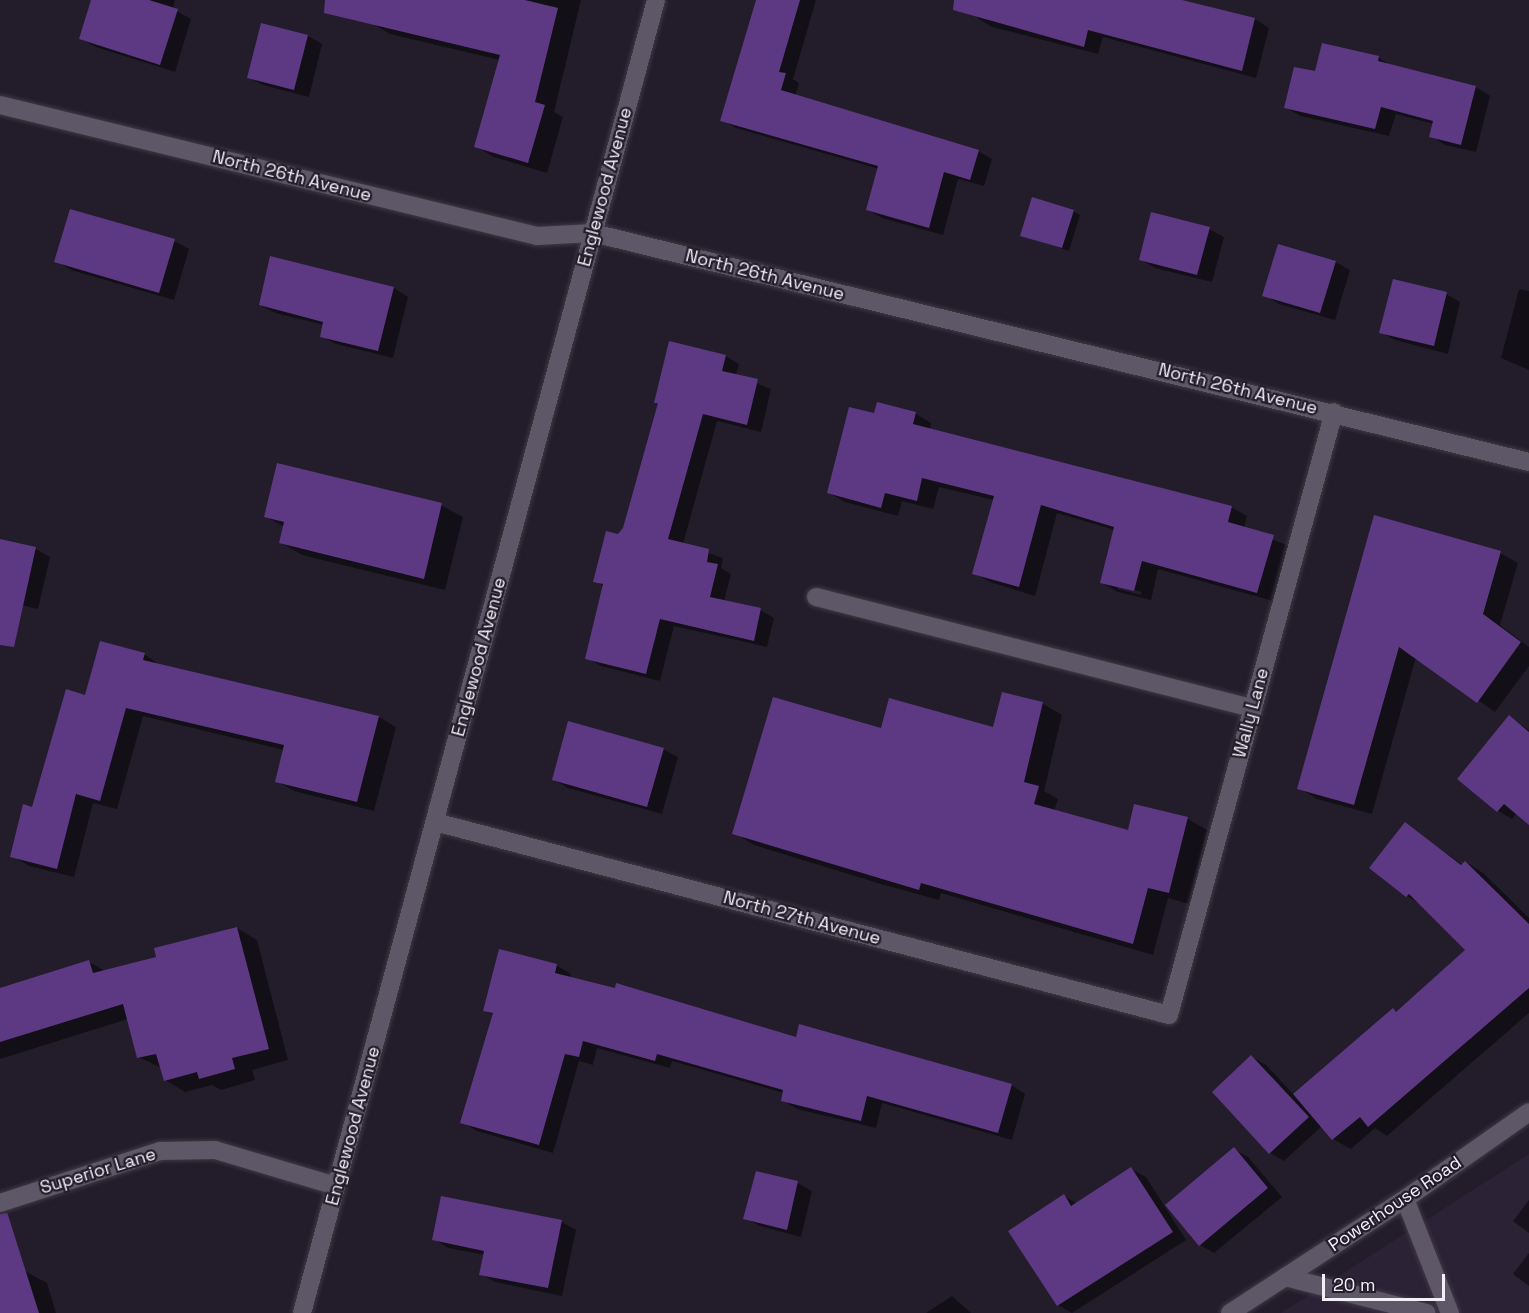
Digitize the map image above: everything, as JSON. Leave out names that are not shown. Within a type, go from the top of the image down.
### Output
[{"type":"street","name":"Englewood Avenue","points":[[302,1313],[656,0]]},
{"type":"street","name":"North 26th Avenue","points":[[0,105],[537,236],[593,233],[1334,412],[1529,462]]},
{"type":"street","name":"Wally Lane","points":[[1169,1015],[1334,412]]},
{"type":"street","points":[[816,597],[1253,708]]},
{"type":"street","name":"North 27th Avenue","points":[[435,822],[1169,1015]]},
{"type":"street","name":"Powerhouse Road","points":[[1230,1313],[1405,1199],[1529,1112]]},
{"type":"street","name":"Superior Lane","points":[[0,1203],[160,1151],[215,1150],[336,1186]]},
{"type":"street","points":[[1405,1199],[1450,1313]]},
{"type":"street","points":[[1285,1277],[1426,1313]]},
{"type":"shaded area","points":[[1529,1154],[1529,1313],[1281,1313]]},
{"type":"building","points":[[91,0],[149,0],[178,9],[160,65],[79,39]]},
{"type":"building","points":[[325,0],[525,0],[558,8],[535,102],[545,105],[528,163],[474,147],[500,55],[324,13]]},
{"type":"building","points":[[756,0],[800,0],[779,72],[786,73],[781,90],[979,150],[970,180],[944,172],[929,228],[866,210],[878,166],[720,121]]},
{"type":"building","points":[[954,0],[1182,0],[1255,18],[1242,71],[1088,30],[1084,47],[953,10]]},
{"type":"building","points":[[261,23],[308,35],[294,90],[247,78]]},
{"type":"building","points":[[1322,43],[1379,56],[1378,61],[1476,86],[1461,145],[1429,137],[1433,121],[1381,107],[1375,129],[1284,108],[1294,67],[1315,71]]},
{"type":"building","points":[[1032,197],[1074,210],[1062,248],[1020,236]]},
{"type":"building","points":[[70,209],[175,239],[159,293],[54,262]]},
{"type":"building","points":[[1151,212],[1210,227],[1197,275],[1139,260]]},
{"type":"building","points":[[1278,244],[1336,261],[1320,313],[1262,296]]},
{"type":"building","points":[[270,256],[394,287],[378,351],[320,337],[323,322],[259,305]]},
{"type":"building","points":[[1393,279],[1447,292],[1434,346],[1379,333]]},
{"type":"building","points":[[669,341],[726,355],[722,371],[758,379],[747,425],[703,414],[668,539],[709,549],[707,562],[718,564],[710,597],[761,608],[754,641],[660,619],[646,674],[585,659],[603,584],[593,582],[606,531],[618,534],[623,528],[658,403],[654,403]]},
{"type":"building","points":[[877,402],[916,412],[913,424],[1232,506],[1228,522],[1274,535],[1257,593],[1142,561],[1134,591],[1100,583],[1114,527],[1041,505],[1019,587],[972,574],[994,496],[922,478],[917,501],[885,493],[881,508],[827,493],[849,407],[874,413]]},
{"type":"building","points":[[277,463],[442,503],[424,579],[279,543],[284,522],[264,517]]},
{"type":"building","points":[[1374,515],[1501,551],[1483,614],[1521,642],[1477,703],[1399,647],[1354,805],[1297,789]]},
{"type":"building","points":[[0,539],[36,547],[14,647],[0,645]]},
{"type":"building","points":[[100,641],[145,653],[143,660],[379,716],[357,802],[275,782],[284,745],[126,708],[100,801],[76,794],[57,869],[10,857],[23,804],[32,807],[66,689],[85,695]]},
{"type":"building","points":[[1002,692],[1043,702],[1024,782],[1039,786],[1034,804],[1128,830],[1134,804],[1188,817],[1169,893],[1148,888],[1133,944],[921,883],[919,890],[732,834],[773,697],[881,728],[889,698],[993,727]]},
{"type":"building","points":[[1509,715],[1529,732],[1529,825],[1504,804],[1497,812],[1457,779]]},
{"type":"building","points":[[568,721],[664,748],[647,807],[552,780]]},
{"type":"building","points":[[1405,822],[1461,865],[1465,861],[1529,924],[1529,988],[1368,1127],[1360,1117],[1332,1140],[1293,1094],[1393,1008],[1396,1012],[1465,950],[1409,894],[1406,897],[1369,868]]},
{"type":"building","points":[[237,927],[269,1049],[232,1058],[235,1069],[199,1079],[197,1072],[164,1081],[156,1054],[137,1058],[123,1004],[0,1042],[0,988],[89,960],[93,973],[156,957],[154,948]]},
{"type":"building","points":[[499,949],[557,964],[555,973],[615,988],[616,983],[796,1037],[799,1024],[1012,1084],[998,1133],[867,1096],[861,1121],[781,1101],[783,1090],[657,1054],[655,1061],[583,1041],[579,1057],[565,1054],[539,1145],[460,1123],[493,1013],[483,1011]]},
{"type":"building","points":[[1251,1055],[1309,1117],[1269,1154],[1212,1092]]},
{"type":"building","points":[[1234,1147],[1268,1188],[1199,1246],[1165,1205]]},
{"type":"building","points":[[1131,1167],[1173,1232],[1057,1306],[1008,1231],[1064,1194],[1071,1206]]},
{"type":"building","points":[[756,1171],[798,1181],[787,1230],[743,1219]]},
{"type":"building","points":[[441,1196],[562,1220],[548,1288],[479,1275],[484,1251],[432,1240]]},
{"type":"building","points":[[7,1213],[39,1313],[0,1313],[0,1214]]}]
